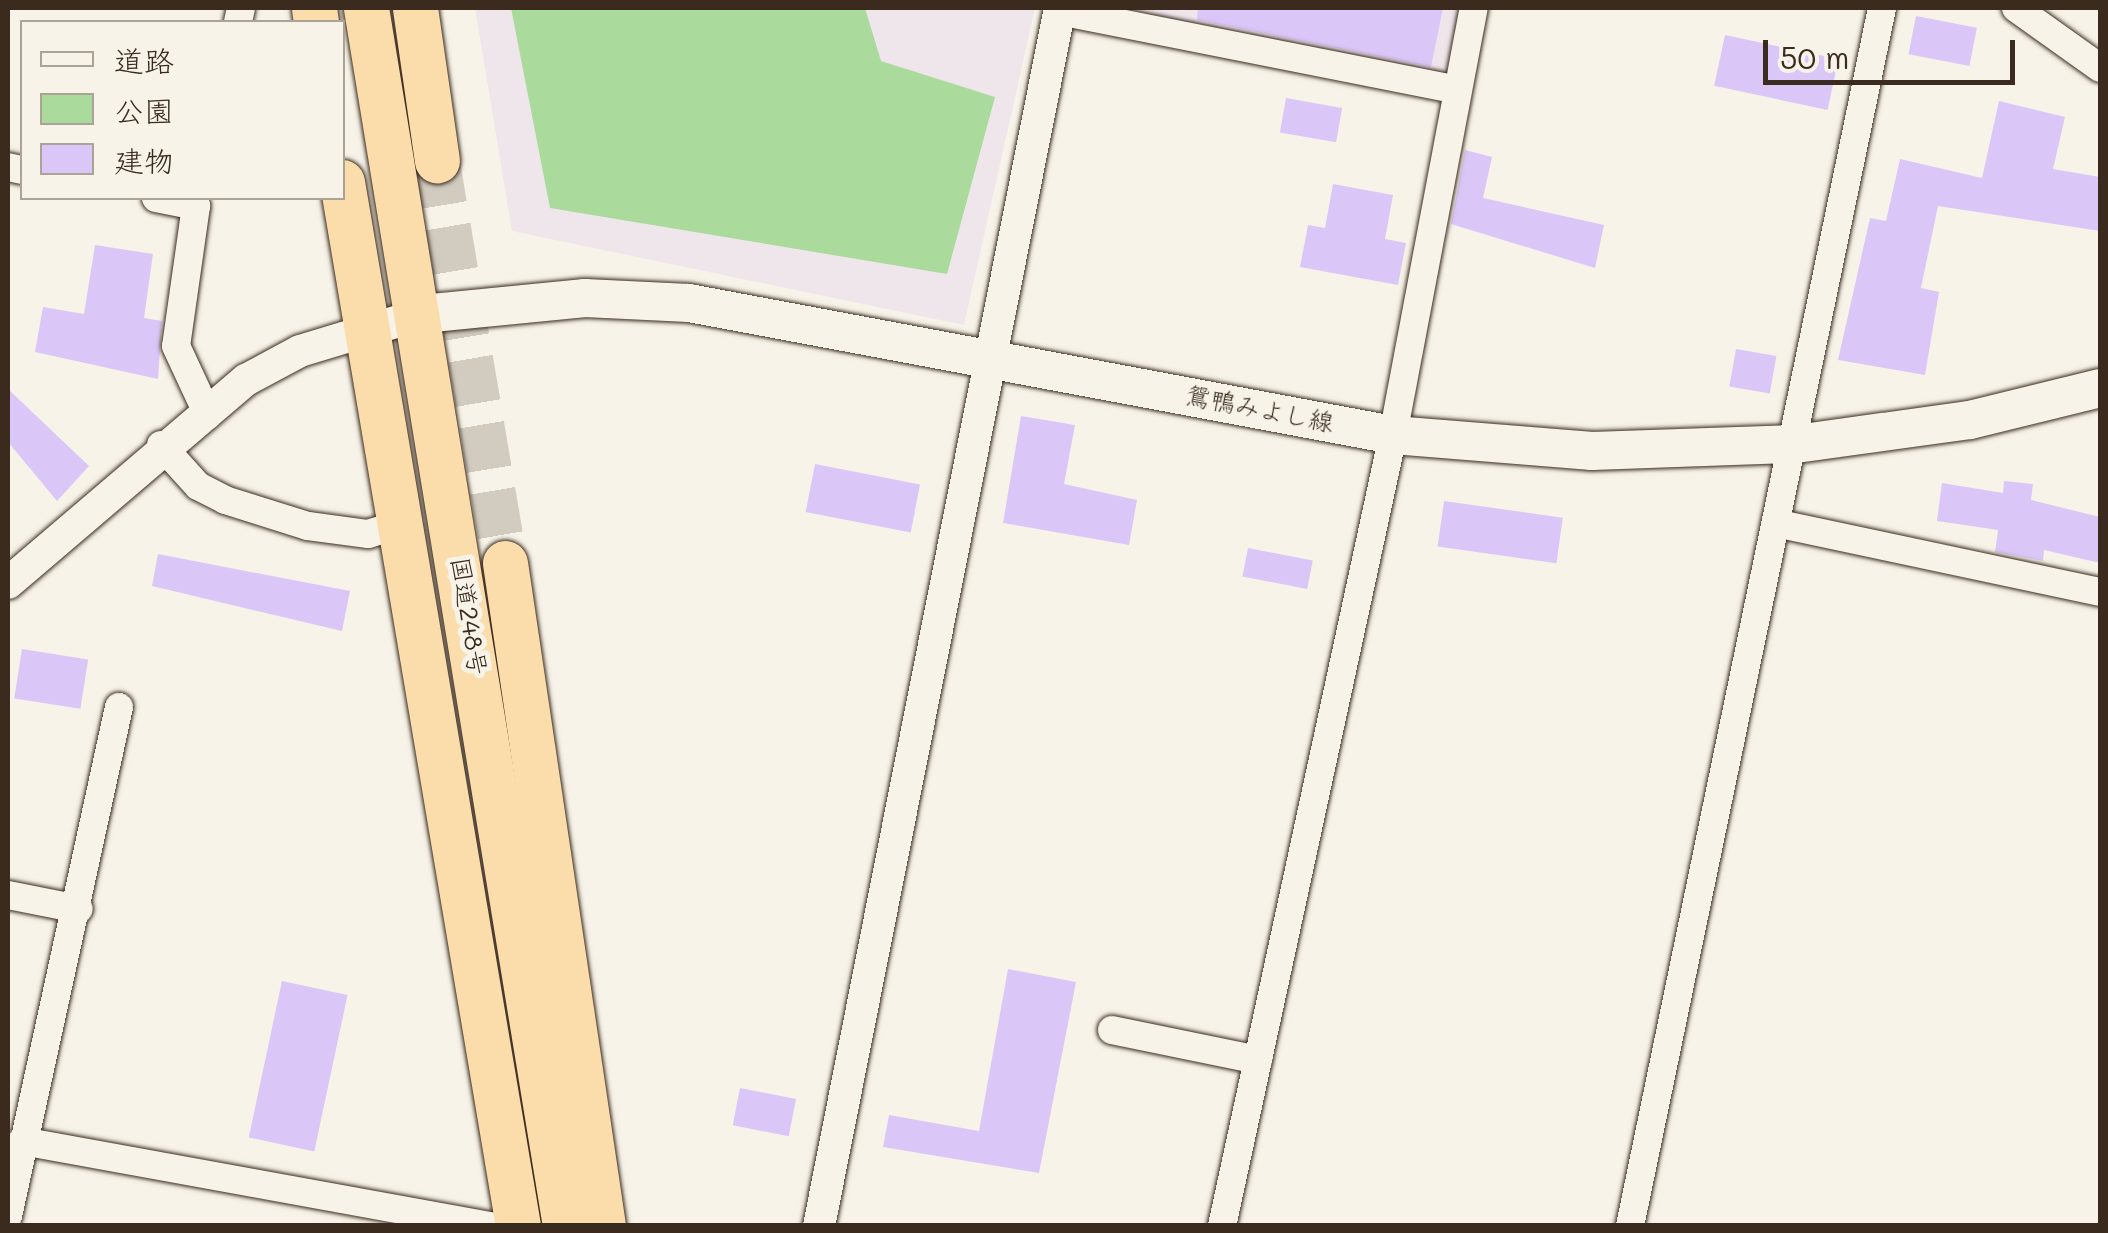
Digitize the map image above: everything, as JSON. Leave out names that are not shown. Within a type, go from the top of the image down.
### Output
[{"type":"highway","name":"国道248号","points":[[366,8],[422,314],[565,1226]]},
{"type":"highway","points":[[414,8],[438,160]]},
{"type":"highway","name":"国道248号","points":[[345,200],[403,523],[518,1226]]},
{"type":"highway","points":[[505,563],[603,1226]]},
{"type":"main road","name":"鴛鴨みよし線","points":[[422,314],[585,298],[689,304],[990,354],[1393,435],[1592,451],[1796,444],[1970,420],[2100,388]]},
{"type":"street","points":[[1222,1226],[1393,435],[1474,8]]},
{"type":"street","points":[[1630,1226],[1780,524],[1882,8]]},
{"type":"street","points":[[2016,8],[2100,68]]},
{"type":"street","points":[[818,1226],[1060,9],[1457,90]]},
{"type":"street","points":[[196,202],[176,346],[208,415]]},
{"type":"street","points":[[8,583],[161,445],[300,351],[368,335],[422,314]]},
{"type":"street","points":[[161,445],[198,486],[225,500],[323,528],[368,534],[403,523]]},
{"type":"street","points":[[1780,524],[2100,592]]},
{"type":"street","points":[[8,1216],[22,1141],[78,910],[119,707]]},
{"type":"street","points":[[8,895],[78,910]]},
{"type":"street","points":[[1112,1030],[1258,1060]]},
{"type":"street","points":[[22,1141],[492,1226]]},
{"type":"shaded area","points":[[475,8],[1035,8],[964,325],[512,231]]},
{"type":"shaded area","points":[[1096,8],[1462,8],[1445,78]]},
{"type":"green space","points":[[511,8],[865,8],[881,61],[995,97],[947,274],[550,208]]},
{"type":"building","points":[[1198,8],[1443,8],[1431,67],[1197,20]]},
{"type":"building","points":[[1916,16],[1977,28],[1969,66],[1909,54]]},
{"type":"building","points":[[1725,35],[1838,59],[1828,110],[1714,86]]},
{"type":"building","points":[[1286,98],[1342,108],[1336,142],[1280,132]]},
{"type":"building","points":[[1999,101],[2065,117],[2053,169],[2100,177],[2100,231],[1938,206],[1921,288],[1939,292],[1925,375],[1838,360],[1870,218],[1886,221],[1900,159],[1982,178]]},
{"type":"building","points":[[1465,150],[1492,157],[1483,198],[1604,225],[1595,268],[1451,224]]},
{"type":"building","points":[[1333,184],[1393,195],[1385,239],[1406,243],[1398,285],[1300,267],[1308,225],[1325,228]]},
{"type":"building","points":[[95,245],[153,254],[144,318],[162,321],[158,379],[35,352],[43,307],[84,314]]},
{"type":"building","points":[[1736,349],[1776,356],[1770,394],[1729,386]]},
{"type":"building","points":[[8,389],[89,466],[57,501],[8,442]]},
{"type":"building","points":[[1021,416],[1075,425],[1064,484],[1137,500],[1129,545],[1003,523]]},
{"type":"building","points":[[815,464],[920,484],[911,533],[806,512]]},
{"type":"building","points":[[2004,481],[2033,484],[2031,500],[2100,517],[2100,563],[2044,550],[2043,561],[1995,552],[1998,530],[1937,521],[1942,483],[2003,493]]},
{"type":"building","points":[[1444,501],[1563,518],[1556,563],[1438,547]]},
{"type":"building","points":[[1248,548],[1313,561],[1307,589],[1242,576]]},
{"type":"building","points":[[158,554],[350,591],[342,631],[152,586]]},
{"type":"building","points":[[22,649],[88,659],[80,709],[14,698]]},
{"type":"building","points":[[1008,969],[1076,982],[1039,1173],[883,1147],[889,1115],[979,1131]]},
{"type":"building","points":[[282,981],[348,995],[314,1151],[249,1138]]},
{"type":"building","points":[[740,1088],[796,1099],[789,1136],[733,1125]]},
{"type":"tunnel","points":[[437,160],[505,563]]}]
